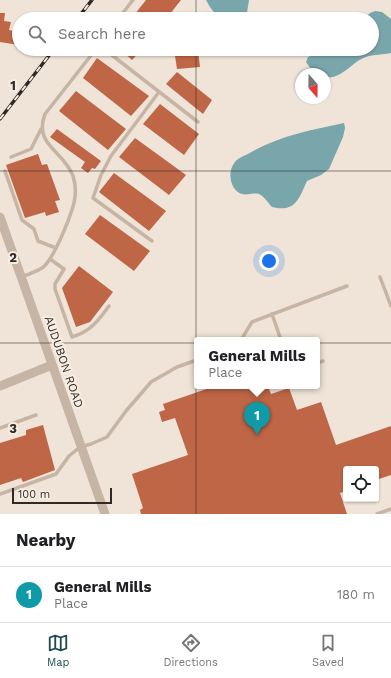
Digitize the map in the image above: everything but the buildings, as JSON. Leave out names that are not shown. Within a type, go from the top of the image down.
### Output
[{"type":"street","name":"AUDUBON ROAD","points":[[0,217],[80,447],[105,514]]},
{"type":"street","points":[[0,386],[52,365]]},
{"type":"lane","points":[[123,12],[132,0]]},
{"type":"lane","points":[[22,277],[42,268],[50,259],[74,204],[75,185],[69,167],[64,159],[46,142],[42,128],[45,114],[91,56]]},
{"type":"lane","points":[[113,56],[198,122]]},
{"type":"lane","points":[[152,241],[93,198],[101,174],[111,156],[160,92]]},
{"type":"lane","points":[[10,157],[31,149],[42,128]]},
{"type":"lane","points":[[5,171],[22,220],[34,229],[38,241],[56,248]]},
{"type":"lane","points":[[50,259],[64,269],[55,284],[55,289],[72,337],[83,334],[96,324],[110,306]]},
{"type":"lane","points":[[380,276],[391,306]]},
{"type":"lane","points":[[242,337],[252,322],[347,286]]},
{"type":"lane","points":[[272,314],[280,337]]},
{"type":"lane","points":[[0,494],[2,492],[56,474],[69,456],[80,447],[107,437],[126,410],[151,382],[177,367],[194,361]]},
{"type":"lane","points":[[0,428],[36,415]]},
{"type":"lane","points":[[377,514],[391,509]]},
{"type":"water","points":[[206,0],[249,0],[247,12],[214,12]]},
{"type":"water","points":[[375,11],[382,12],[391,19],[391,53],[379,54],[379,12],[372,12]]},
{"type":"water","points":[[311,56],[369,56],[361,59],[336,76],[331,77],[331,68],[311,68],[306,62],[308,57]]},
{"type":"water","points":[[344,123],[345,128],[343,137],[329,169],[321,175],[307,181],[296,203],[292,206],[286,208],[272,207],[265,198],[259,194],[243,194],[234,188],[230,175],[233,165],[239,158],[283,138]]},
{"type":"railway","points":[[83,12],[92,0]]},
{"type":"railway","points":[[0,119],[49,56]]},
{"type":"place","name":"General Mills","points":[[257,435]]}]
